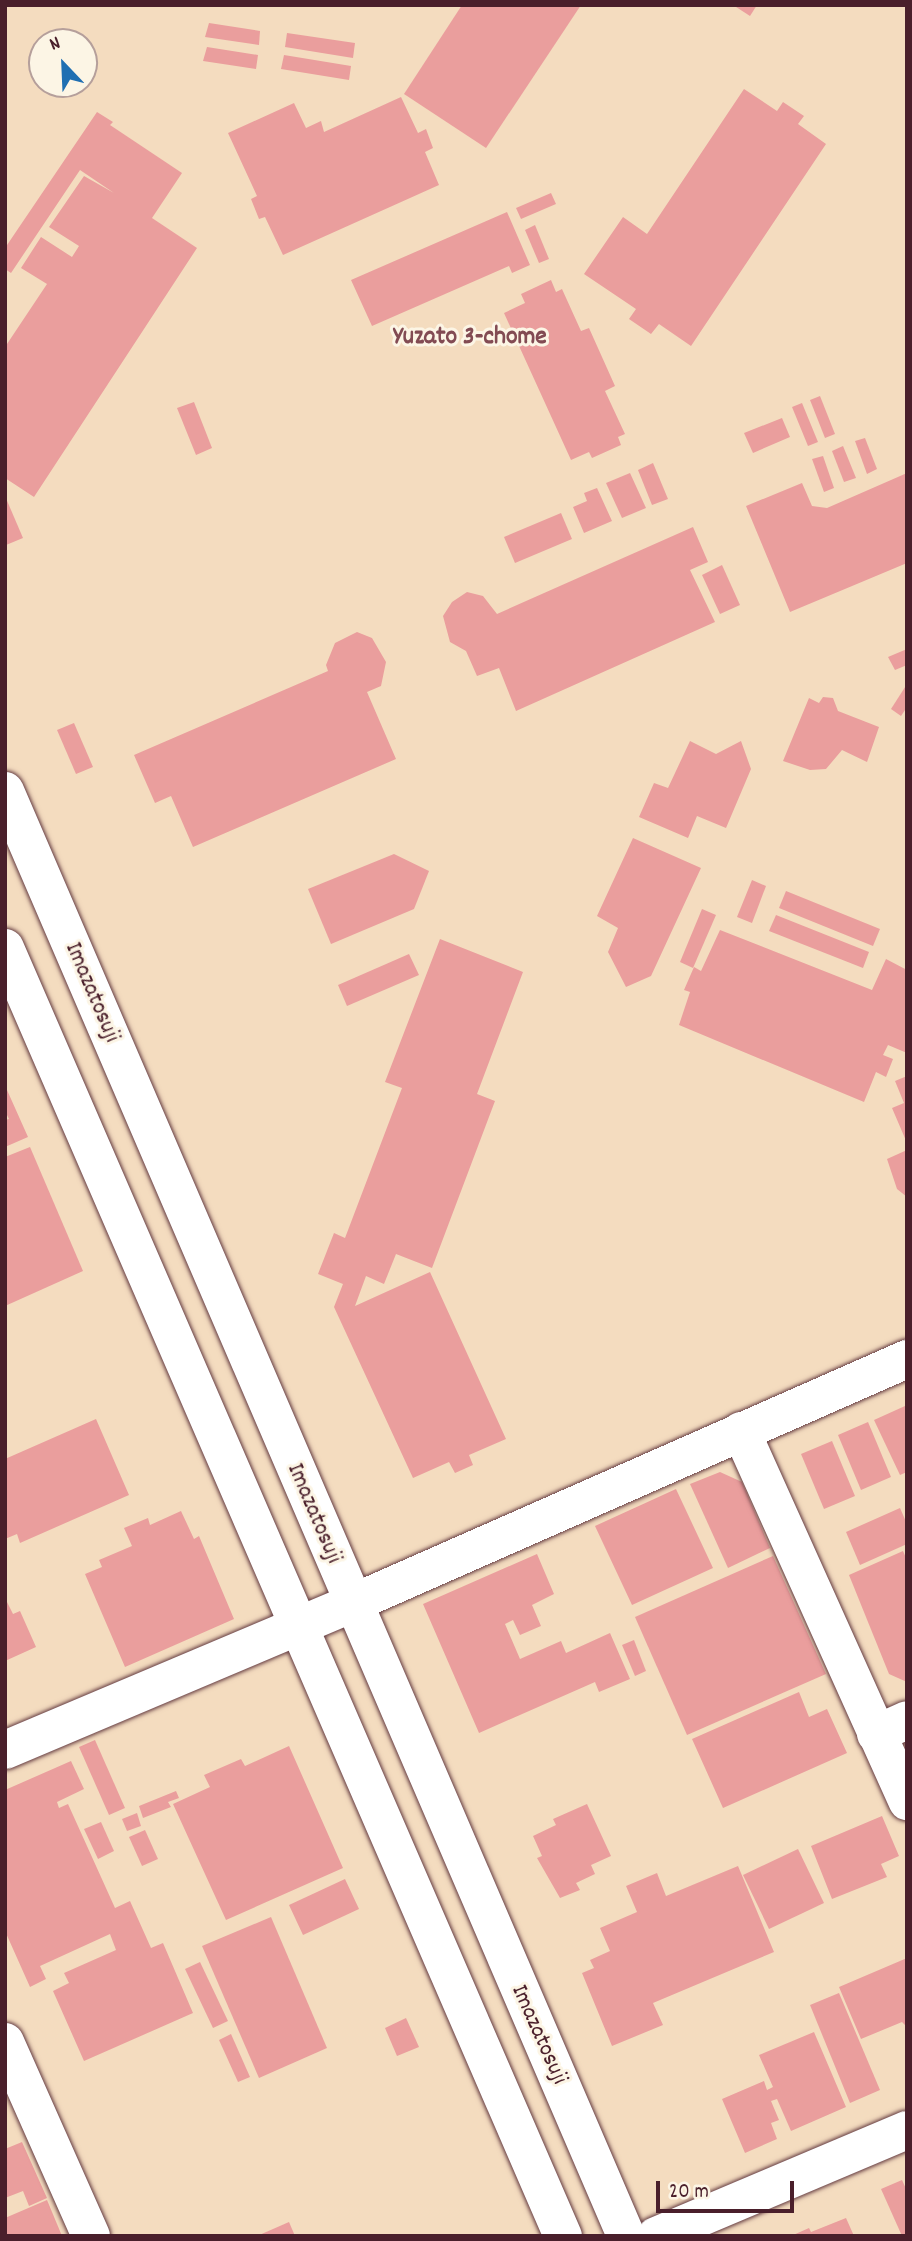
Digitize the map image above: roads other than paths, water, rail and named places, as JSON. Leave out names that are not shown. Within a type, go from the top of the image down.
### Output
[{"type":"street","name":"Imazatosuji","points":[[5,791],[351,1604],[626,2236]]},
{"type":"street","points":[[10,972],[300,1625],[563,2236]]},
{"type":"street","points":[[5,1750],[351,1604],[907,1359]]},
{"type":"street","points":[[741,1431],[892,1727],[907,1801]]},
{"type":"street","points":[[5,2042],[17,2102],[91,2236]]},
{"type":"street","points":[[656,2236],[907,2130]]},
{"type":"district","name":"Yuzato 3-chome","points":[[470,338]]}]
